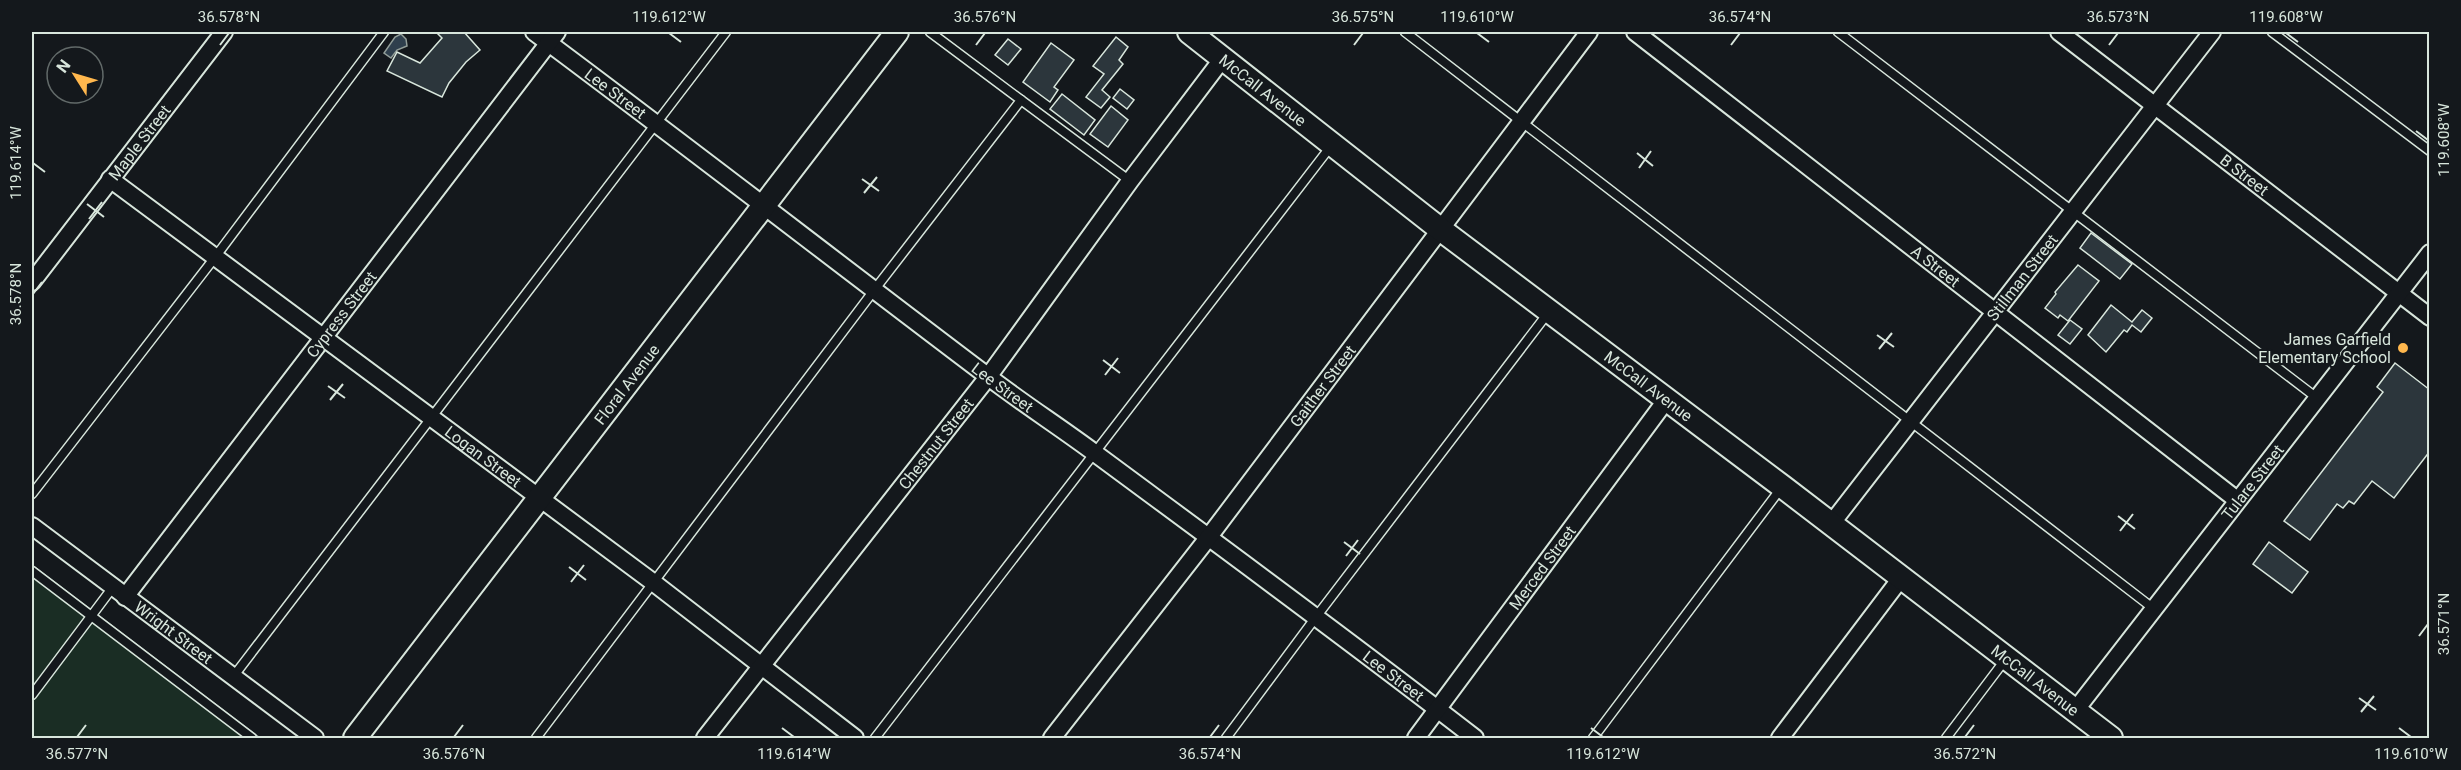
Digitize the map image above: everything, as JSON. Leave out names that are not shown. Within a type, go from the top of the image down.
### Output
[{"type":"main road","name":"Floral Avenue","points":[[355,738],[540,500],[897,32]]},
{"type":"main road","name":"McCall Avenue","points":[[1189,32],[1440,229],[1783,487],[2110,738]]},
{"type":"street","name":"Maple Street","points":[[32,282],[224,32]]},
{"type":"street","name":"Lee Street","points":[[534,32],[553,37],[656,123],[763,207],[875,289],[988,377],[1094,452],[1316,617],[1474,738]]},
{"type":"street","name":"Gaither Street","points":[[1052,738],[1208,538],[1589,32]]},
{"type":"street","name":"A Street","points":[[1635,32],[2238,500]]},
{"type":"street","name":"B Street","points":[[2059,32],[2430,317]]},
{"type":"street","name":"Stillman Street","points":[[1831,524],[2212,32]]},
{"type":"street","name":"Cypress Street","points":[[119,592],[323,338],[553,37]]},
{"type":"street","name":"Chestnut Street","points":[[705,738],[988,377],[1130,181],[1223,58]]},
{"type":"street","name":"Logan Street","points":[[110,179],[654,583],[855,738]]},
{"type":"street","name":"Tulare Street","points":[[2074,712],[2430,253]]},
{"type":"street","name":"Merced Street","points":[[1416,738],[1667,399]]},
{"type":"street","name":"Wright Street","points":[[32,526],[315,738]]},
{"type":"street","points":[[1780,738],[1901,578]]},
{"type":"lane","points":[[32,494],[216,256],[384,32]]},
{"type":"lane","points":[[233,677],[726,32]]},
{"type":"lane","points":[[930,32],[1130,181]]},
{"type":"lane","points":[[1405,32],[2154,609]]},
{"type":"lane","points":[[1838,32],[2074,210],[2317,398]]},
{"type":"lane","points":[[2272,32],[2430,151]]},
{"type":"lane","points":[[536,738],[875,289],[1021,100]]},
{"type":"lane","points":[[875,738],[1333,143]]},
{"type":"lane","points":[[1226,738],[1550,310]]},
{"type":"lane","points":[[1593,738],[1783,487]]},
{"type":"lane","points":[[32,571],[252,738]]},
{"type":"lane","points":[[32,694],[91,616],[119,592]]},
{"type":"lane","points":[[1946,738],[2007,658]]},
{"type":"green space","points":[[32,565],[260,738],[32,738]]},
{"type":"water","points":[[401,34],[406,39],[407,46],[397,50],[391,58],[384,53],[395,37]]},
{"type":"building","points":[[436,32],[464,32],[480,50],[466,62],[449,83],[442,97],[387,71],[397,52],[420,63],[442,38]]},
{"type":"building","points":[[1116,37],[1128,47],[1119,60],[1123,64],[1102,90],[1110,97],[1101,108],[1086,97],[1104,74],[1093,66]]},
{"type":"building","points":[[1008,39],[1021,49],[1008,65],[995,55]]},
{"type":"building","points":[[1051,43],[1074,60],[1054,87],[1058,90],[1050,102],[1023,82]]},
{"type":"building","points":[[1120,89],[1134,100],[1127,109],[1113,98]]},
{"type":"building","points":[[1062,94],[1095,120],[1084,135],[1050,109]]},
{"type":"building","points":[[1111,106],[1128,120],[1108,147],[1090,134]]},
{"type":"building","points":[[2091,233],[2132,264],[2120,279],[2080,248]]},
{"type":"building","points":[[2078,265],[2099,281],[2068,321],[2060,315],[2058,318],[2045,308],[2056,294],[2055,292]]},
{"type":"building","points":[[2111,305],[2132,322],[2142,310],[2152,318],[2141,332],[2132,325],[2127,332],[2124,330],[2106,352],[2088,335]]},
{"type":"building","points":[[2070,320],[2082,329],[2070,344],[2058,335]]},
{"type":"building","points":[[2395,363],[2430,390],[2430,451],[2394,498],[2372,481],[2354,504],[2349,501],[2343,508],[2337,504],[2310,540],[2284,521],[2383,392],[2377,387]]},
{"type":"building","points":[[2269,542],[2308,572],[2292,593],[2253,564]]},
{"type":"place","name":"James Garfield Elementary School","points":[[2403,348]]}]
